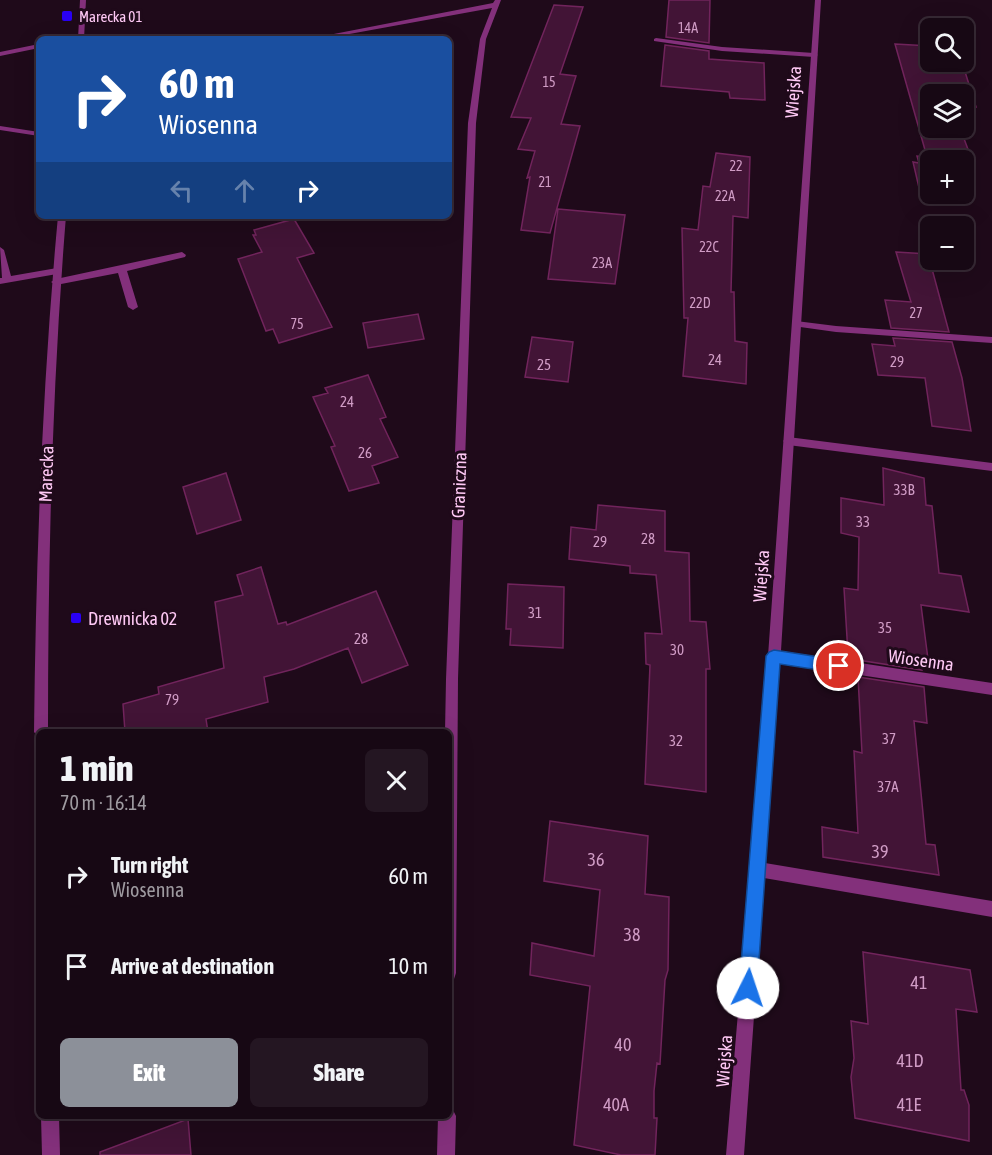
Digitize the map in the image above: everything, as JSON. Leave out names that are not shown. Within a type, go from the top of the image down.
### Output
[{"type":"street","points":[[81,36],[82,0]]},
{"type":"street","name":"Wiejska","points":[[735,1155],[774,656],[818,0]]},
{"type":"street","points":[[326,36],[496,3]]},
{"type":"street","name":"Graniczna","points":[[451,729],[472,123],[483,39],[496,3]]},
{"type":"street","points":[[656,40],[722,49],[814,55]]},
{"type":"street","points":[[0,54],[36,47]]},
{"type":"street","points":[[0,128],[36,134]]},
{"type":"street","name":"Marecka","points":[[41,729],[45,489],[56,277],[62,219]]},
{"type":"street","points":[[0,250],[3,280],[122,270],[182,255]]},
{"type":"street","points":[[122,270],[133,307]]},
{"type":"street","points":[[796,324],[992,340]]},
{"type":"street","points":[[788,441],[992,467]]},
{"type":"street","name":"Wiosenna","points":[[774,656],[992,689]]},
{"type":"street","points":[[757,869],[992,909]]},
{"type":"street","points":[[50,1119],[51,1155]]},
{"type":"street","points":[[446,1155],[447,1119]]},
{"type":"building","points":[[669,0],[710,0],[709,43],[666,37]]},
{"type":"building","points":[[554,5],[583,7],[560,74],[576,76],[561,124],[580,126],[550,233],[521,230],[530,177],[527,178],[535,151],[518,149],[531,118],[511,117]]},
{"type":"building","points":[[895,44],[920,45],[920,72],[965,72],[969,84],[920,84],[920,132]]},
{"type":"building","points":[[665,45],[709,51],[709,59],[764,63],[765,100],[730,98],[729,92],[661,86]]},
{"type":"building","points":[[922,138],[964,138],[968,150],[925,150]]},
{"type":"building","points":[[716,153],[750,157],[748,218],[733,216],[731,292],[734,292],[735,341],[747,343],[746,384],[683,376],[688,318],[684,318],[682,228],[698,230],[703,186],[710,187]]},
{"type":"building","points":[[917,156],[920,156],[920,192],[913,162],[919,163]]},
{"type":"building","points":[[558,209],[625,215],[615,284],[548,279]]},
{"type":"building","points":[[294,219],[314,253],[297,258],[332,327],[279,343],[273,329],[266,331],[238,259],[262,252],[253,235],[256,235],[254,230]]},
{"type":"building","points":[[896,252],[920,254],[920,270],[932,270],[949,332],[891,328],[885,300],[911,302]]},
{"type":"building","points":[[418,314],[424,339],[368,348],[363,323]]},
{"type":"building","points":[[532,337],[573,342],[568,382],[525,377]]},
{"type":"building","points":[[893,338],[952,342],[962,378],[971,431],[932,426],[925,378],[878,375],[872,344],[895,346]]},
{"type":"building","points":[[368,375],[386,417],[380,419],[398,457],[372,466],[379,483],[349,491],[331,447],[335,446],[313,397],[328,393],[325,388]]},
{"type":"building","points":[[883,468],[924,478],[926,505],[932,506],[939,573],[961,576],[969,612],[921,605],[929,667],[922,665],[922,670],[858,660],[857,655],[848,654],[844,588],[858,590],[859,537],[841,533],[841,498],[884,505]]},
{"type":"building","points":[[226,473],[241,520],[197,534],[183,487]]},
{"type":"building","points":[[598,505],[665,511],[665,551],[689,553],[690,621],[706,622],[710,669],[706,669],[706,792],[645,784],[650,665],[646,664],[645,633],[662,634],[656,575],[630,573],[630,566],[569,559],[571,527],[596,530]]},
{"type":"building","points":[[261,567],[278,624],[286,622],[287,625],[376,591],[408,665],[362,683],[348,648],[294,669],[264,677],[268,702],[206,719],[208,729],[125,729],[123,704],[159,694],[158,687],[224,668],[215,602],[243,595],[237,575]]},
{"type":"building","points":[[508,584],[564,587],[563,648],[510,645],[511,629],[506,629]]},
{"type":"building","points":[[858,677],[924,687],[927,723],[914,721],[926,844],[935,845],[939,875],[823,857],[822,827],[858,833],[854,751],[862,753]]},
{"type":"building","points":[[550,821],[648,836],[645,894],[669,897],[668,970],[665,980],[660,1064],[657,1063],[654,1091],[654,1118],[657,1118],[655,1155],[621,1155],[574,1145],[590,986],[530,975],[532,943],[594,956],[600,890],[544,881]]},
{"type":"building","points":[[863,952],[970,970],[977,1012],[956,1009],[961,1090],[964,1090],[969,1105],[969,1141],[855,1118],[851,1077],[854,1058],[851,1021],[868,1024]]},
{"type":"building","points":[[188,1119],[191,1155],[100,1155],[100,1152]]},
{"type":"place","name":"Marecka 01","points":[[67,16]]},
{"type":"place","name":"Drewnicka 02","points":[[76,618]]},
{"type":"route","points":[[748,988],[774,656],[839,666]]}]
